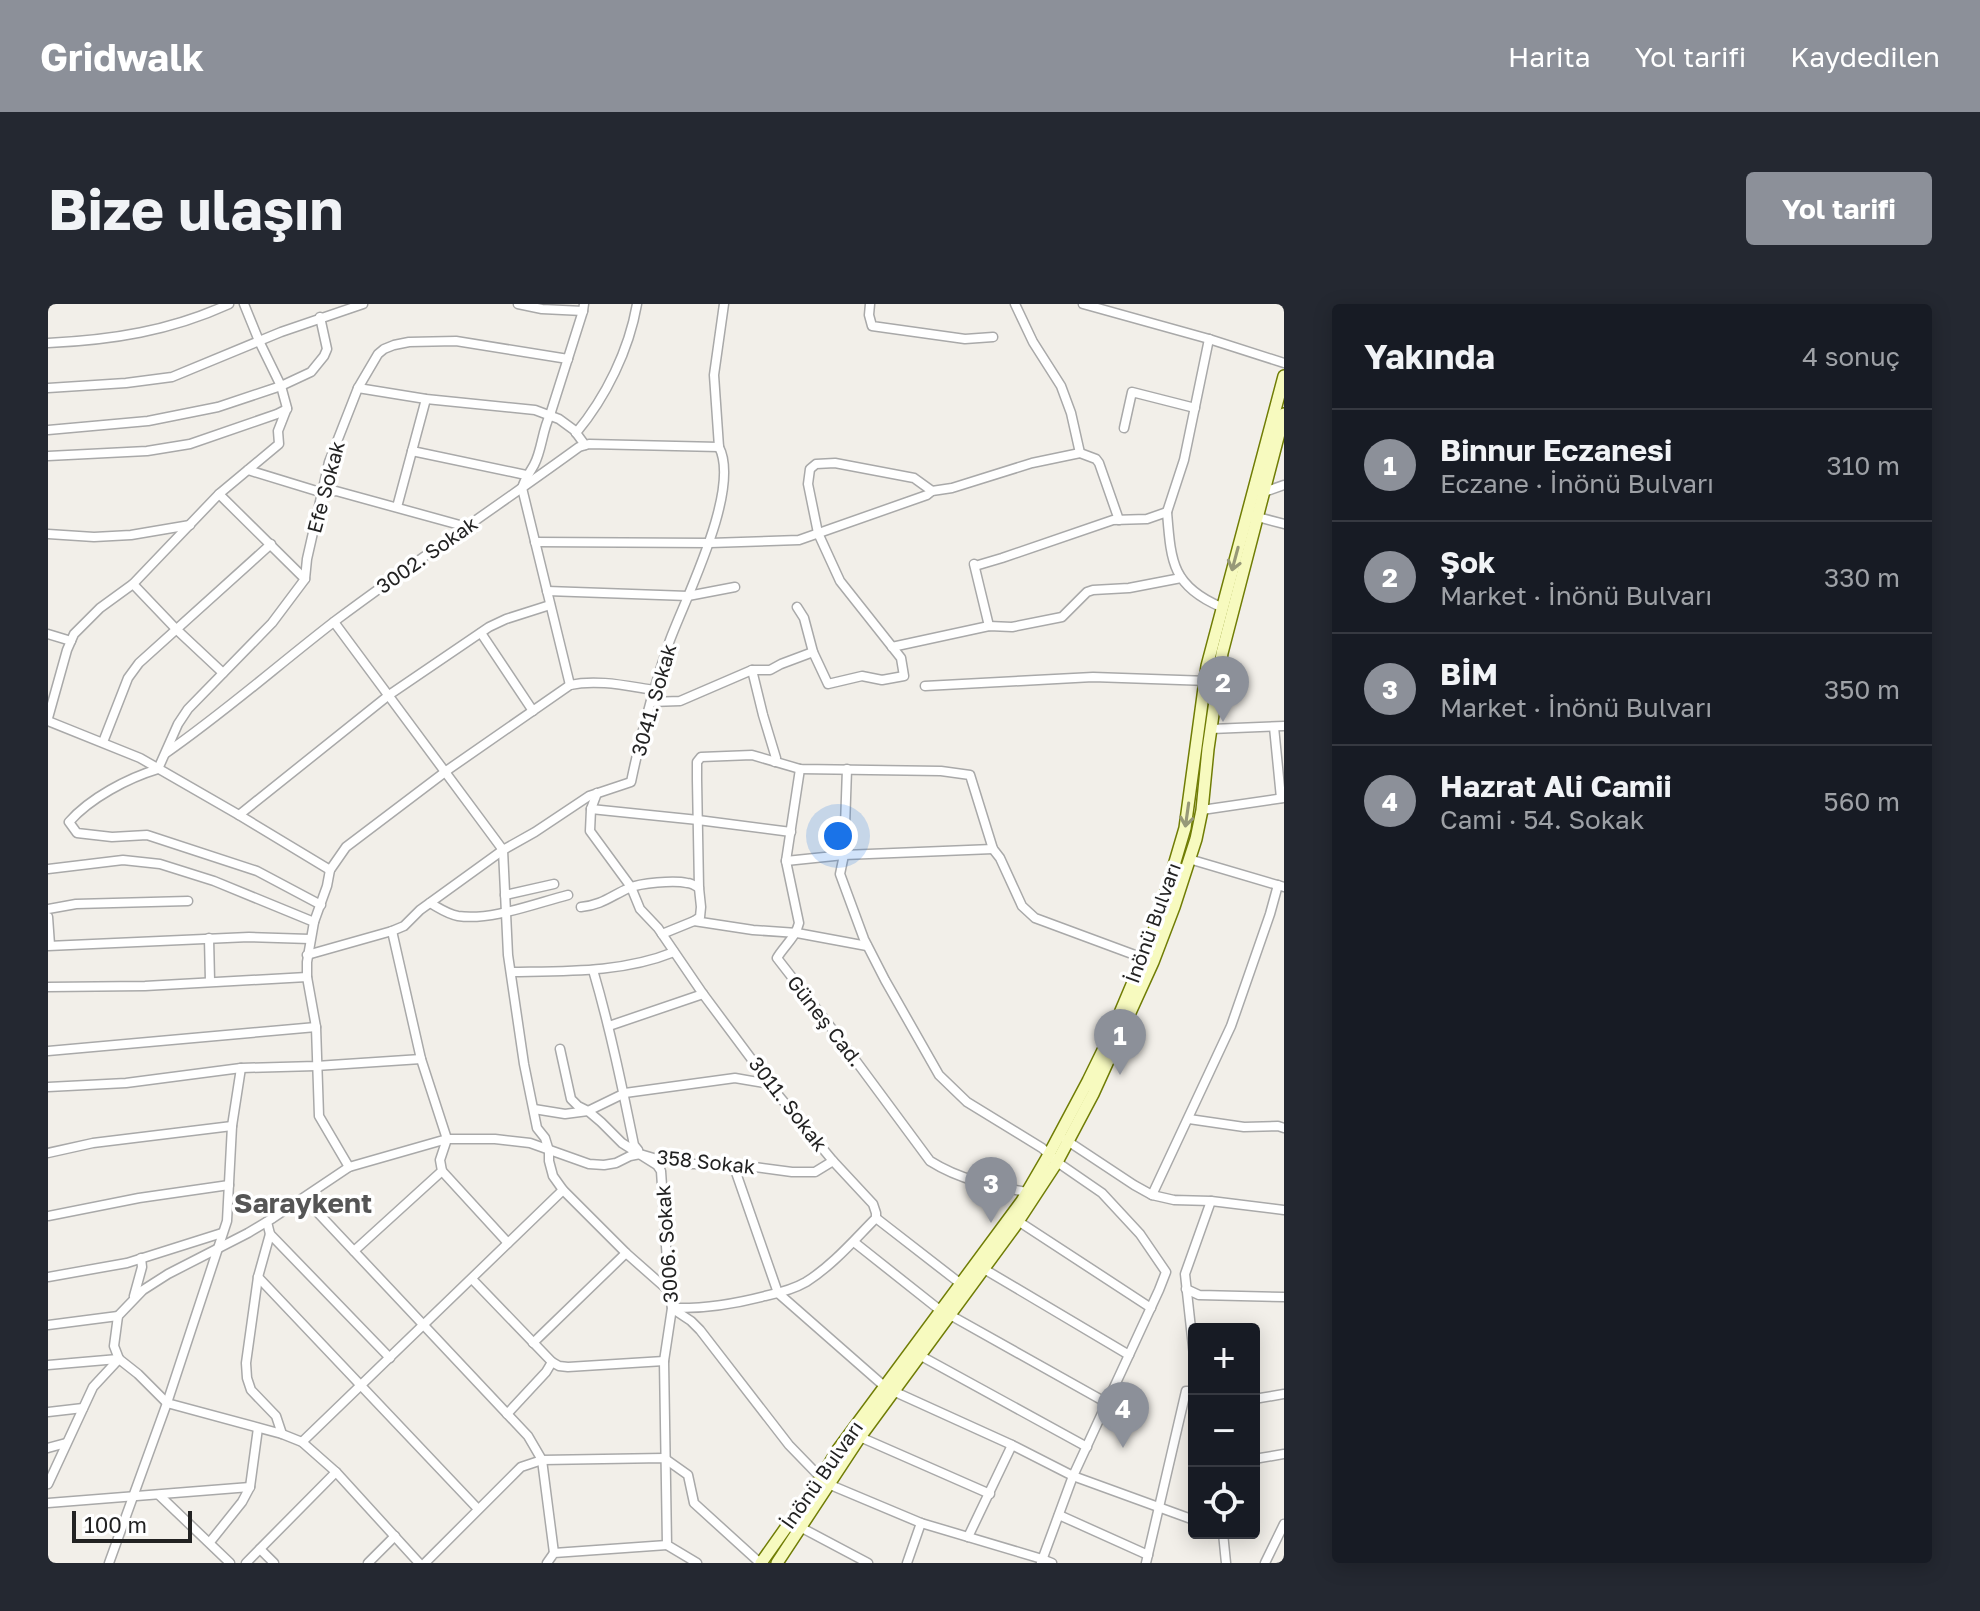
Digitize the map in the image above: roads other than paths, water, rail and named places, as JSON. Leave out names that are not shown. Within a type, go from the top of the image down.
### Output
[{"type":"main road","name":"İnönü Bulvarı","points":[[1063,1139],[1093,1094],[1153,962],[1196,839],[1222,653],[1284,376]]},
{"type":"main road","name":"İnönü Bulvarı","points":[[760,1563],[825,1481],[837,1451],[946,1313],[961,1284],[1053,1158],[1112,1032],[1172,878],[1185,828],[1205,681],[1221,607],[1252,516],[1264,492],[1284,414]]},
{"type":"main road","points":[[777,1563],[825,1481],[860,1437],[889,1388],[921,1356],[946,1313],[984,1269],[1018,1221],[1053,1158]]},
{"type":"street","points":[[48,343],[95,341],[172,326],[229,304]]},
{"type":"street","points":[[244,304],[281,386],[287,408],[278,431],[279,444],[219,494],[133,584],[100,608],[74,634],[48,720],[140,758],[330,870]]},
{"type":"street","points":[[48,388],[172,377],[320,317],[363,304]]},
{"type":"street","points":[[518,304],[542,309],[584,307],[534,465],[526,475],[522,488],[570,685]]},
{"type":"street","points":[[576,433],[593,412],[612,378],[634,325],[637,304]]},
{"type":"street","name":"3041. Sokak","points":[[307,955],[404,926],[430,903],[503,850],[597,792],[631,782],[654,690],[670,640],[710,543],[723,488],[724,455],[719,447],[714,375],[724,304]]},
{"type":"street","points":[[870,304],[872,326],[965,339],[993,337]]},
{"type":"street","points":[[1015,304],[1033,342],[1061,386],[1080,453]]},
{"type":"street","points":[[1083,304],[1284,363]]},
{"type":"street","points":[[48,430],[148,421],[218,407],[281,386],[311,372],[324,356],[327,349],[320,317]]},
{"type":"street","points":[[1209,339],[1184,460],[1167,512],[1170,552],[1181,578],[1190,590],[1221,607]]},
{"type":"street","name":"Efe Sokak","points":[[158,769],[188,709],[272,623],[305,579],[329,462],[358,388],[378,354],[394,345],[425,340],[456,341],[568,359]]},
{"type":"street","points":[[358,388],[426,399],[535,410],[559,419],[585,445],[719,447]]},
{"type":"street","points":[[1124,428],[1132,392],[1195,408]]},
{"type":"street","points":[[397,507],[426,399]]},
{"type":"street","points":[[48,456],[147,451],[190,444],[287,408]]},
{"type":"street","name":"3002. Sokak","points":[[166,754],[407,567],[585,445]]},
{"type":"street","points":[[412,451],[526,475]]},
{"type":"street","points":[[535,542],[799,540],[932,491],[1080,453],[1099,463],[1119,520]]},
{"type":"street","points":[[797,607],[828,684],[862,676],[882,680],[904,676],[901,658],[840,581],[818,533],[808,484],[810,469],[816,464],[835,463],[914,478],[932,491]]},
{"type":"street","points":[[248,470],[467,527]]},
{"type":"street","points":[[1264,492],[1284,485]]},
{"type":"street","points":[[219,494],[305,579]]},
{"type":"street","points":[[989,626],[974,564],[1002,558],[1113,520],[1147,519],[1167,512]]},
{"type":"street","points":[[1252,516],[1284,524]]},
{"type":"street","points":[[48,534],[94,537],[131,535],[191,524]]},
{"type":"street","points":[[103,742],[128,678],[139,663],[271,544]]},
{"type":"street","points":[[892,647],[989,626],[1012,627],[1062,617],[1087,592],[1093,590],[1129,588],[1181,578]]},
{"type":"street","points":[[133,584],[223,673]]},
{"type":"street","points":[[547,591],[688,596],[735,587]]},
{"type":"street","points":[[239,815],[389,695],[506,619],[550,605]]},
{"type":"street","points":[[334,622],[503,850],[508,955],[524,1064],[537,1128],[545,1138],[553,1176],[626,1253],[669,1291]]},
{"type":"street","points":[[481,633],[533,711]]},
{"type":"street","points":[[48,634],[71,641]]},
{"type":"street","points":[[651,702],[680,701],[752,670],[770,670],[813,652]]},
{"type":"street","points":[[752,670],[775,762]]},
{"type":"street","points":[[925,686],[1093,677],[1218,683]]},
{"type":"street","points":[[349,1167],[319,1116],[316,1027],[307,977],[310,939],[330,870],[346,847],[445,772],[570,685],[610,684],[654,690]]},
{"type":"street","points":[[1202,810],[1282,798],[1279,726],[1211,729]]},
{"type":"street","points":[[662,934],[700,917],[697,762],[701,757],[752,755],[800,769],[941,771],[970,775],[993,849],[1022,906],[1035,918],[1143,958]]},
{"type":"street","points":[[158,769],[139,775],[80,809],[69,822],[77,833],[112,837],[147,835],[210,854],[257,871],[321,905]]},
{"type":"street","points":[[797,933],[799,923],[786,861],[800,769]]},
{"type":"street","points":[[847,769],[844,855],[840,874],[867,946],[939,1075],[967,1102],[1102,1193],[1140,1234],[1166,1272],[1185,1274]]},
{"type":"street","points":[[597,792],[591,809],[791,832]]},
{"type":"street","name":"3011. Sokak","points":[[591,809],[590,831],[631,887],[640,909],[658,928],[771,1084],[833,1161],[873,1204],[876,1218]]},
{"type":"street","points":[[786,861],[844,855],[993,849]]},
{"type":"street","points":[[1152,1195],[1231,1026],[1281,886],[1189,859]]},
{"type":"street","points":[[48,869],[123,860],[160,864],[214,881],[314,922]]},
{"type":"street","points":[[581,907],[607,901],[631,887],[674,882],[699,888]]},
{"type":"street","points":[[505,895],[554,884]]},
{"type":"street","points":[[430,903],[460,916],[484,916],[568,895]]},
{"type":"street","points":[[48,909],[76,904],[188,901]]},
{"type":"street","points":[[48,917],[49,945],[249,937],[310,939]]},
{"type":"street","points":[[694,921],[797,933],[867,946]]},
{"type":"street","points":[[392,931],[421,1059],[447,1139],[440,1160],[442,1171],[508,1243]]},
{"type":"street","name":"Güneş Cad.","points":[[797,933],[777,958],[930,1161],[974,1182],[1027,1192]]},
{"type":"street","points":[[209,938],[210,981]]},
{"type":"street","points":[[511,972],[593,970],[656,959],[674,952]]},
{"type":"street","points":[[593,970],[625,1093],[634,1145],[640,1154]]},
{"type":"street","points":[[48,987],[145,986],[307,977]]},
{"type":"street","points":[[609,1026],[703,994]]},
{"type":"street","points":[[48,1051],[316,1027]]},
{"type":"street","name":"3006. Sokak","points":[[560,1049],[571,1099],[622,1143],[657,1165],[661,1171],[672,1308],[664,1361],[667,1545]]},
{"type":"street","points":[[48,1087],[126,1083],[241,1068],[421,1059]]},
{"type":"street","points":[[109,1563],[167,1403],[227,1221],[232,1126],[241,1068]]},
{"type":"street","points":[[534,1109],[565,1114],[588,1111],[625,1093],[735,1078],[771,1084]]},
{"type":"street","points":[[1189,1119],[1244,1127],[1284,1128]]},
{"type":"street","points":[[48,1153],[107,1141],[232,1126]]},
{"type":"street","name":"358 Sokak","points":[[118,1316],[143,1290],[267,1222],[349,1167],[447,1139],[530,1143],[589,1164],[604,1165],[640,1154],[691,1164],[733,1164],[815,1172],[833,1161]]},
{"type":"street","points":[[1063,1139],[1152,1195],[1174,1200],[1284,1210]]},
{"type":"street","points":[[733,1164],[778,1293],[889,1388],[1073,1476],[1188,1518]]},
{"type":"street","points":[[354,1251],[442,1171]]},
{"type":"street","points":[[48,1216],[229,1185]]},
{"type":"street","points":[[302,1442],[563,1190]]},
{"type":"street","points":[[304,1198],[528,1436],[542,1460],[554,1553],[547,1563]]},
{"type":"street","points":[[1190,1323],[1185,1274],[1211,1201]]},
{"type":"street","points":[[672,1308],[695,1309],[734,1304],[806,1282],[854,1242],[876,1218],[961,1284]]},
{"type":"street","points":[[1018,1221],[1151,1308]]},
{"type":"street","points":[[267,1222],[270,1234],[258,1277],[246,1363],[247,1378],[251,1390],[276,1416],[282,1434]]},
{"type":"street","points":[[48,1277],[127,1263],[222,1233]]},
{"type":"street","points":[[270,1234],[390,1358]]},
{"type":"street","points":[[854,1242],[946,1313],[1107,1403]]},
{"type":"street","points":[[533,1343],[626,1253]]},
{"type":"street","points":[[131,1304],[139,1285],[141,1258]]},
{"type":"street","points":[[984,1269],[1129,1355]]},
{"type":"street","points":[[672,1308],[700,1330],[789,1445],[825,1481],[921,1523],[1045,1562],[1073,1476],[1166,1272]]},
{"type":"street","points":[[258,1277],[478,1509]]},
{"type":"street","points":[[472,1279],[559,1366],[664,1361]]},
{"type":"street","points":[[1186,1289],[1199,1295],[1284,1297]]},
{"type":"street","points":[[48,1325],[118,1316],[114,1346],[119,1359],[167,1403],[302,1442],[336,1472],[422,1563],[521,1467],[542,1460],[664,1458],[688,1475],[694,1503],[760,1563]]},
{"type":"street","points":[[921,1356],[1087,1447]]},
{"type":"street","points":[[48,1365],[119,1359]]},
{"type":"street","points":[[48,1484],[93,1387],[119,1359]]},
{"type":"street","points":[[507,1414],[552,1362]]},
{"type":"street","points":[[1059,1515],[1147,1559],[1188,1391]]},
{"type":"street","points":[[1260,1398],[1284,1394]]},
{"type":"street","points":[[48,1412],[83,1408]]},
{"type":"street","points":[[210,1542],[250,1487],[258,1428]]},
{"type":"street","points":[[860,1437],[990,1494]]},
{"type":"street","points":[[48,1448],[66,1443]]},
{"type":"street","points":[[968,1537],[1012,1445]]},
{"type":"street","points":[[1260,1458],[1284,1454]]},
{"type":"street","points":[[246,1563],[336,1472]]},
{"type":"street","points":[[48,1503],[250,1487]]},
{"type":"street","points":[[159,1495],[230,1563]]},
{"type":"street","points":[[907,1563],[921,1523]]},
{"type":"street","points":[[1265,1563],[1284,1524]]},
{"type":"street","points":[[800,1527],[868,1563]]},
{"type":"street","points":[[368,1563],[395,1536]]},
{"type":"street","points":[[1224,1539],[1226,1563]]},
{"type":"street","points":[[554,1553],[667,1545],[697,1563]]},
{"type":"street","points":[[260,1549],[274,1563]]},
{"type":"place","name":"Şok","points":[[1223,722]]},
{"type":"place","name":"Binnur Eczanesi","points":[[1120,1075]]},
{"type":"place","name":"BİM","points":[[991,1223]]},
{"type":"place","name":"Hazrat Ali Camii","points":[[1123,1448]]},
{"type":"district","name":"Saraykent","points":[[303,1203]]}]
